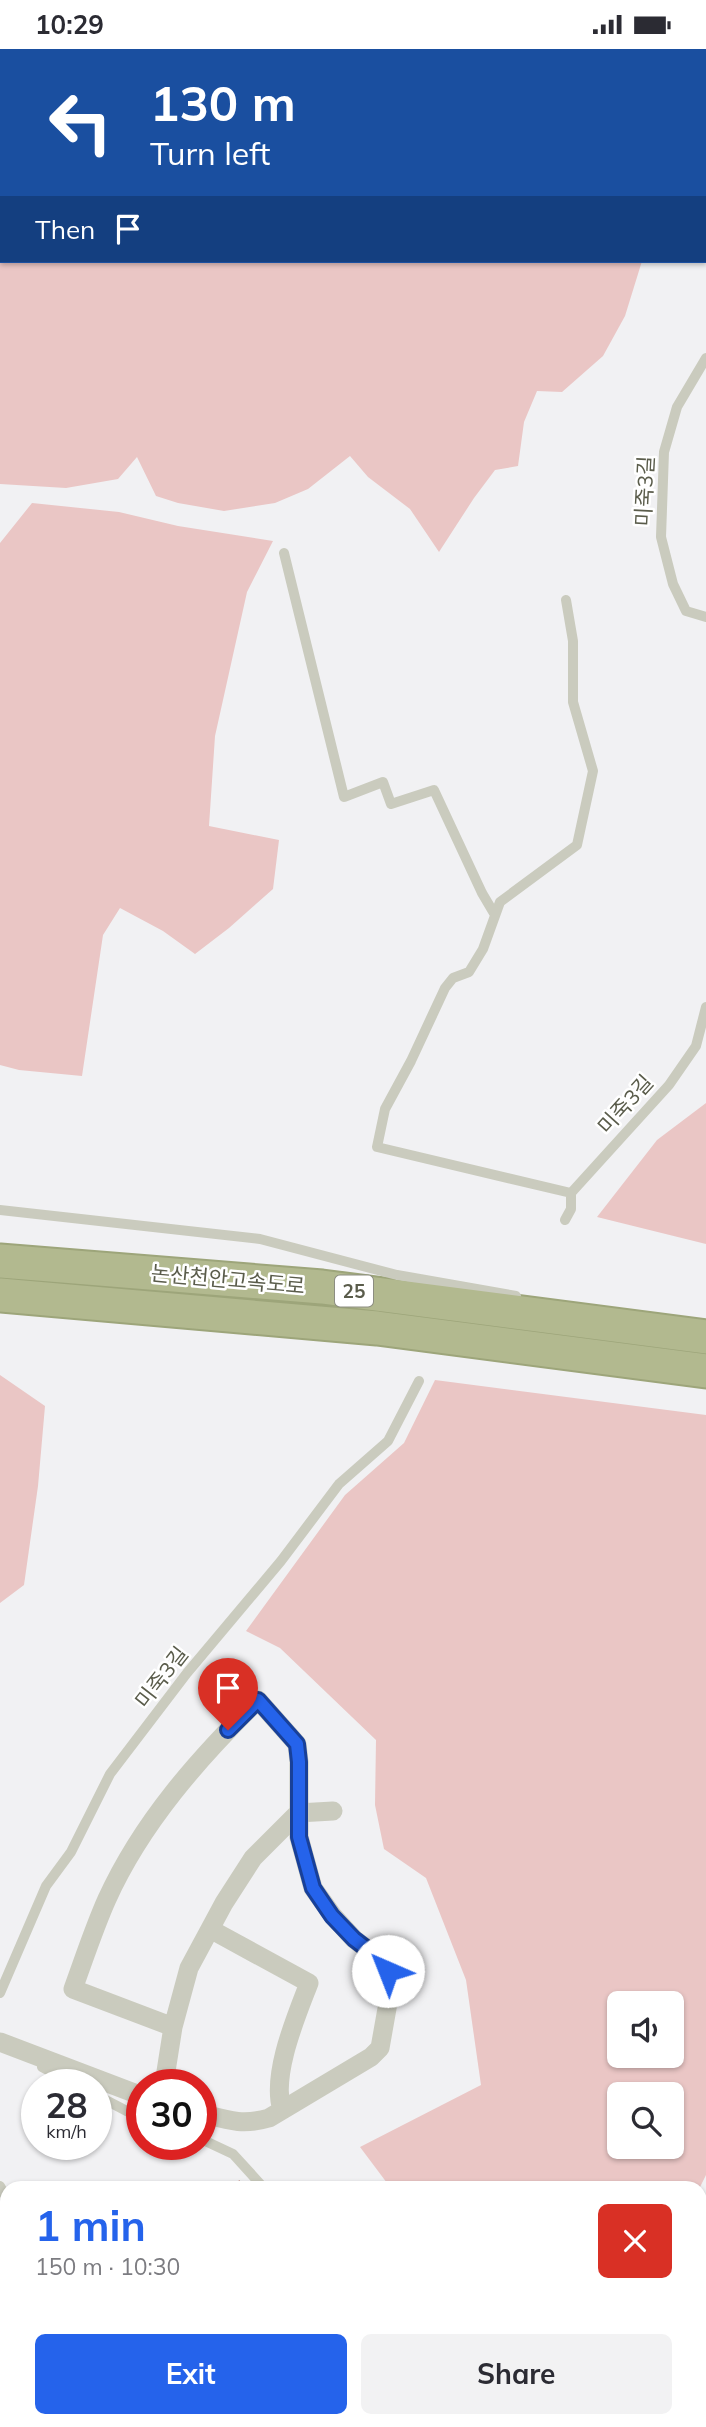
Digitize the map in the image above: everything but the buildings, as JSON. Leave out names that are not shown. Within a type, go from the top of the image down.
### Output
[{"type":"highway","name":"논산천안고속도로","points":[[0,1261],[322,1287],[621,1320],[706,1337]]},
{"type":"highway","name":"논산천안고속도로","points":[[0,1295],[377,1328],[706,1371]]},
{"type":"street","points":[[173,2027],[73,1989],[107,1898],[141,1838],[175,1789],[212,1745],[258,1700],[297,1744],[299,1837],[313,1888],[332,1916],[354,1939],[380,1959],[388,1971],[391,1986],[380,2048],[371,2057],[269,2118],[251,2123],[237,2123],[217,2117]]},
{"type":"street","points":[[166,2069],[173,2027],[189,1968],[253,1858],[298,1813],[333,1811]]},
{"type":"street","points":[[210,1929],[309,1983],[289,2034],[278,2096],[282,2110]]},
{"type":"street","points":[[0,2043],[126,2090]]},
{"type":"lane","name":"미죽3길","points":[[706,358],[677,407],[664,452],[661,537],[673,584],[687,611],[706,617]]},
{"type":"lane","points":[[284,553],[344,797],[383,782],[391,804],[433,790],[495,915]]},
{"type":"lane","points":[[566,600],[573,641],[573,702],[593,771],[577,845],[500,902],[483,949],[469,972],[453,978],[444,988],[411,1061],[385,1109],[377,1147],[571,1193]]},
{"type":"lane","name":"미죽3길","points":[[565,1220],[570,1209],[571,1193],[669,1084],[696,1046],[706,1007]]},
{"type":"lane","points":[[0,1210],[260,1239],[397,1275],[530,1298]]},
{"type":"lane","points":[[186,1323],[221,1314]]},
{"type":"lane","name":"미죽3길","points":[[0,1993],[46,1886],[71,1852],[110,1774],[187,1673],[281,1561],[340,1484],[388,1441],[419,1381]]},
{"type":"lane","points":[[0,2043],[48,2069]]},
{"type":"lane","points":[[217,2146],[233,2154],[258,2181]]},
{"type":"shaded area","points":[[0,263],[641,263],[625,316],[603,356],[562,392],[537,391],[524,422],[518,466],[495,470],[439,552],[410,509],[368,477],[350,456],[308,489],[275,503],[224,511],[156,496],[137,457],[118,479],[66,488],[0,484]]},
{"type":"shaded area","points":[[32,503],[119,512],[178,526],[273,541],[247,592],[215,736],[209,826],[279,840],[273,889],[195,954],[163,931],[120,908],[103,935],[82,1076],[19,1070],[0,1065],[0,543]]},
{"type":"shaded area","points":[[706,1103],[706,1244],[597,1217],[657,1140]]},
{"type":"shaded area","points":[[0,1375],[45,1406],[38,1486],[24,1585],[0,1603]]},
{"type":"shaded area","points":[[435,1380],[706,1415],[706,2175],[703,2181],[386,2181],[360,2147],[481,2085],[466,1980],[426,1878],[384,1849],[375,1805],[376,1740],[280,1648],[246,1631],[345,1495],[404,1443]]},
{"type":"route","points":[[228,1730],[258,1700],[297,1744],[299,1837],[313,1888],[332,1916],[354,1939],[380,1959],[388,1971]]}]
